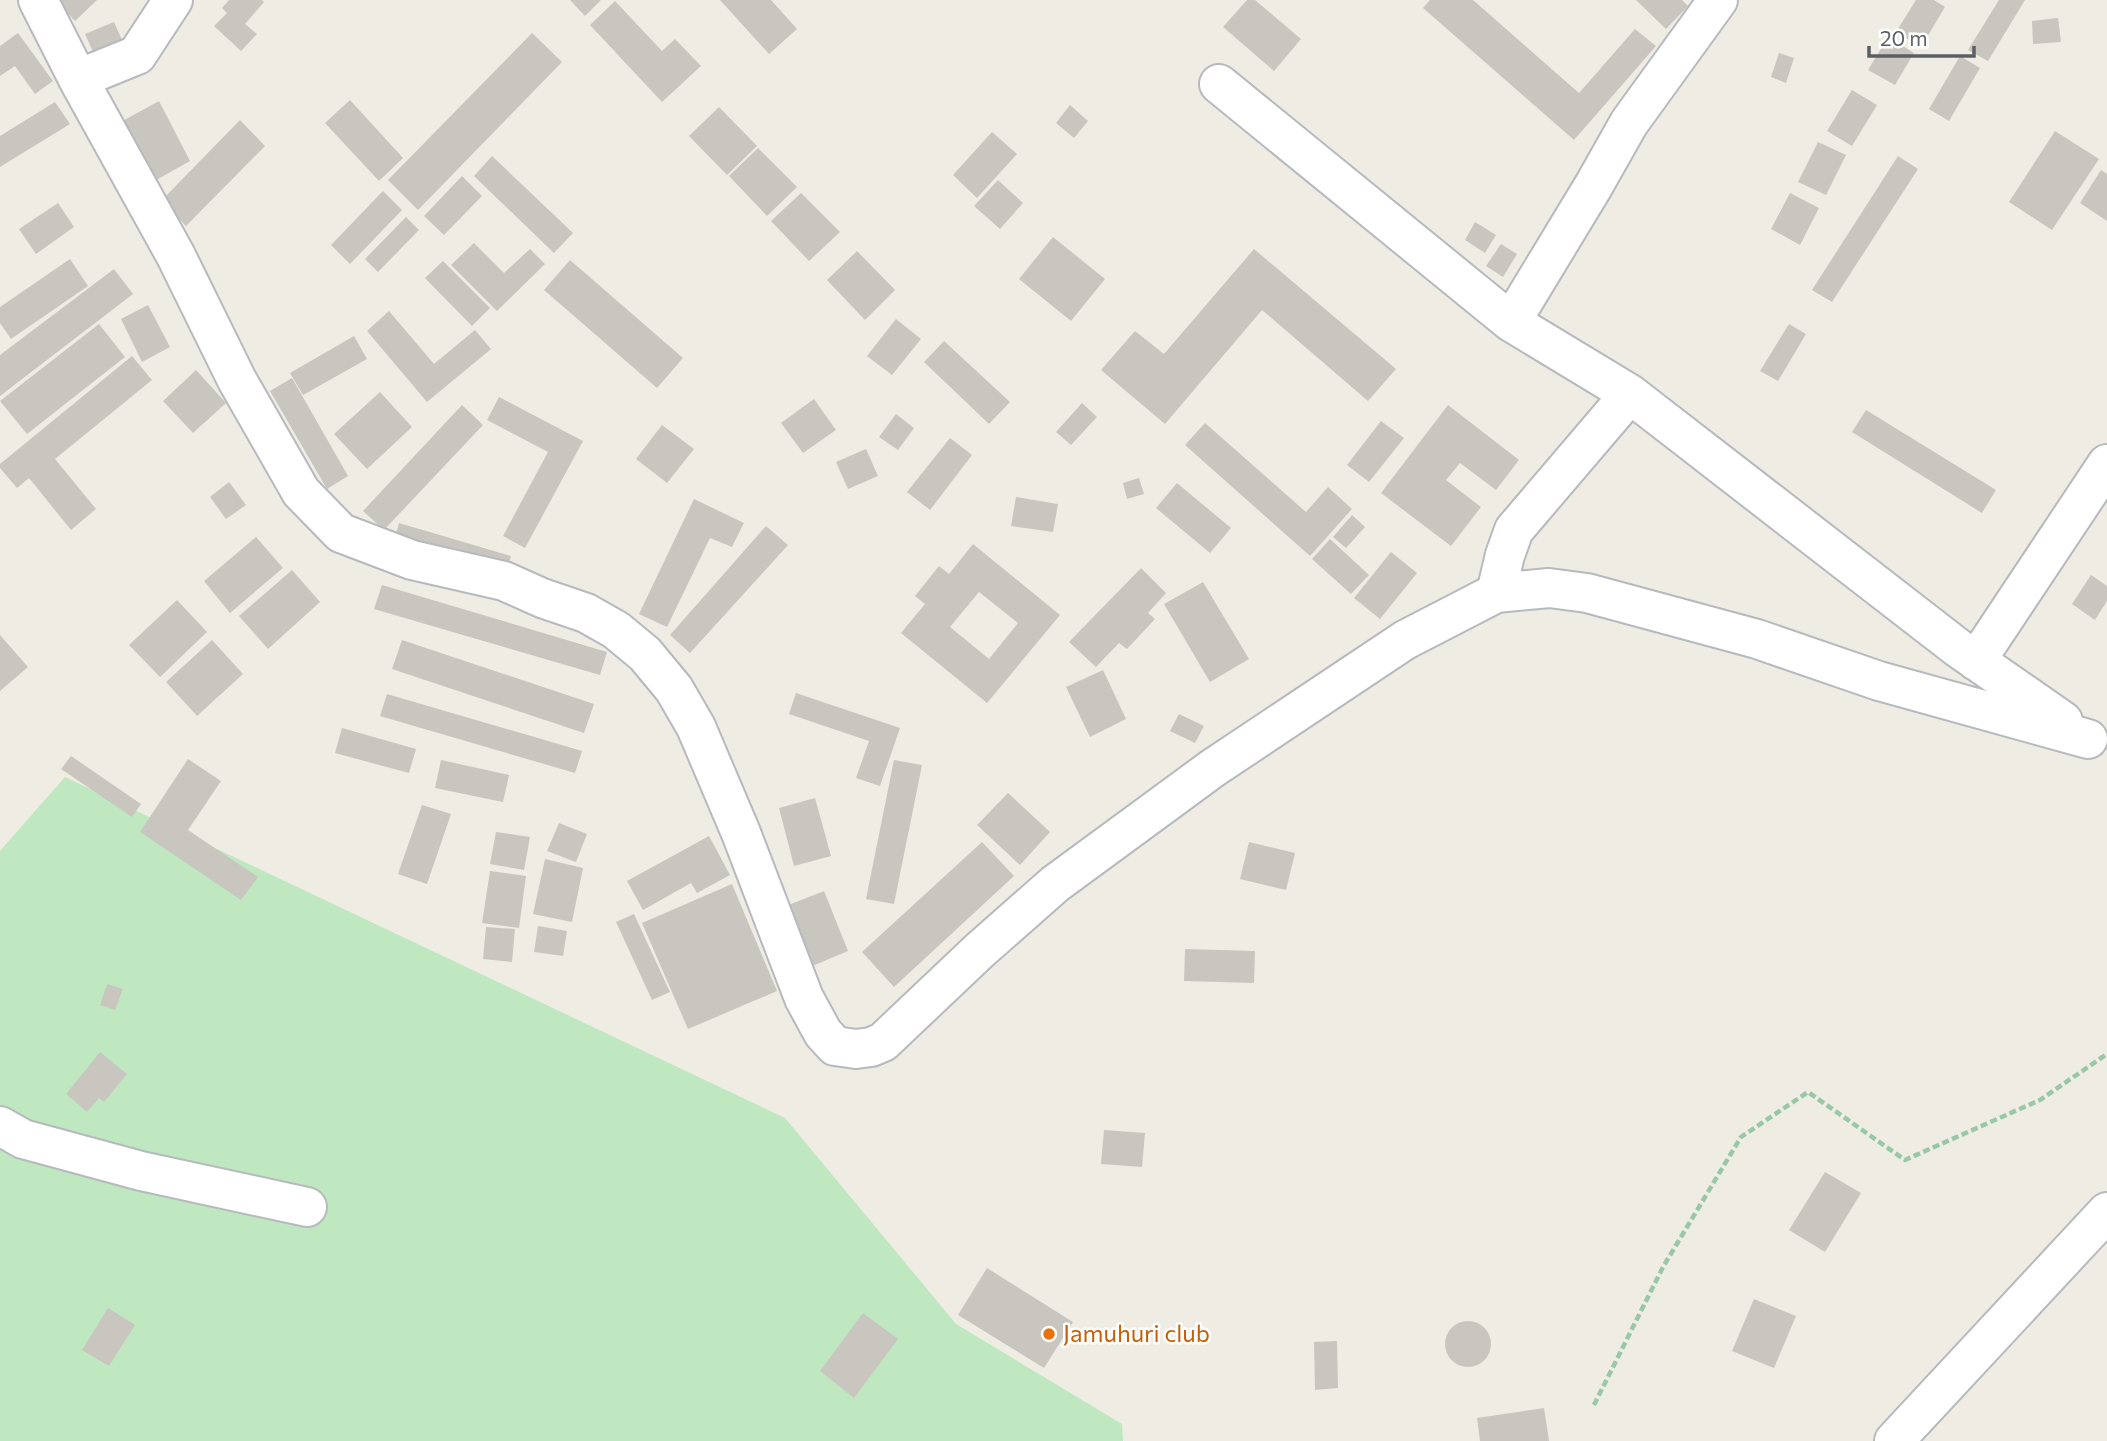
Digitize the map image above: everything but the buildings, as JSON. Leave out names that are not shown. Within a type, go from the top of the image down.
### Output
[{"type":"street","points":[[38,0],[78,79],[176,256],[237,380],[301,492],[341,533],[412,560],[504,581],[586,613],[616,630],[645,654],[674,689],[696,727],[736,821],[804,998],[823,1034],[835,1046],[856,1049],[883,1042],[1055,884],[1213,768],[1405,640],[1496,593],[1549,587],[1587,593],[1757,639],[1879,681],[2098,746]]},
{"type":"street","points":[[78,79],[137,55],[173,0]]},
{"type":"street","points":[[1511,323],[1588,197],[1629,123],[1718,0]]},
{"type":"street","points":[[1219,84],[1511,323],[1630,394],[1976,661],[2098,746]]},
{"type":"street","points":[[1496,593],[1514,530],[1630,394]]},
{"type":"street","points":[[1976,661],[2107,464]]},
{"type":"street","points":[[0,1126],[23,1139],[101,1160],[307,1207]]},
{"type":"street","points":[[1895,1441],[2107,1212]]},
{"type":"path","points":[[1594,1405],[1662,1267],[1741,1137],[1808,1092],[1905,1160],[2040,1100],[2107,1054]]},
{"type":"green space","points":[[65,777],[785,1118],[956,1324],[1122,1424],[1123,1441],[0,1441],[0,851]]},
{"type":"place","name":"Jamuhuri club","points":[[1049,1334]]}]
